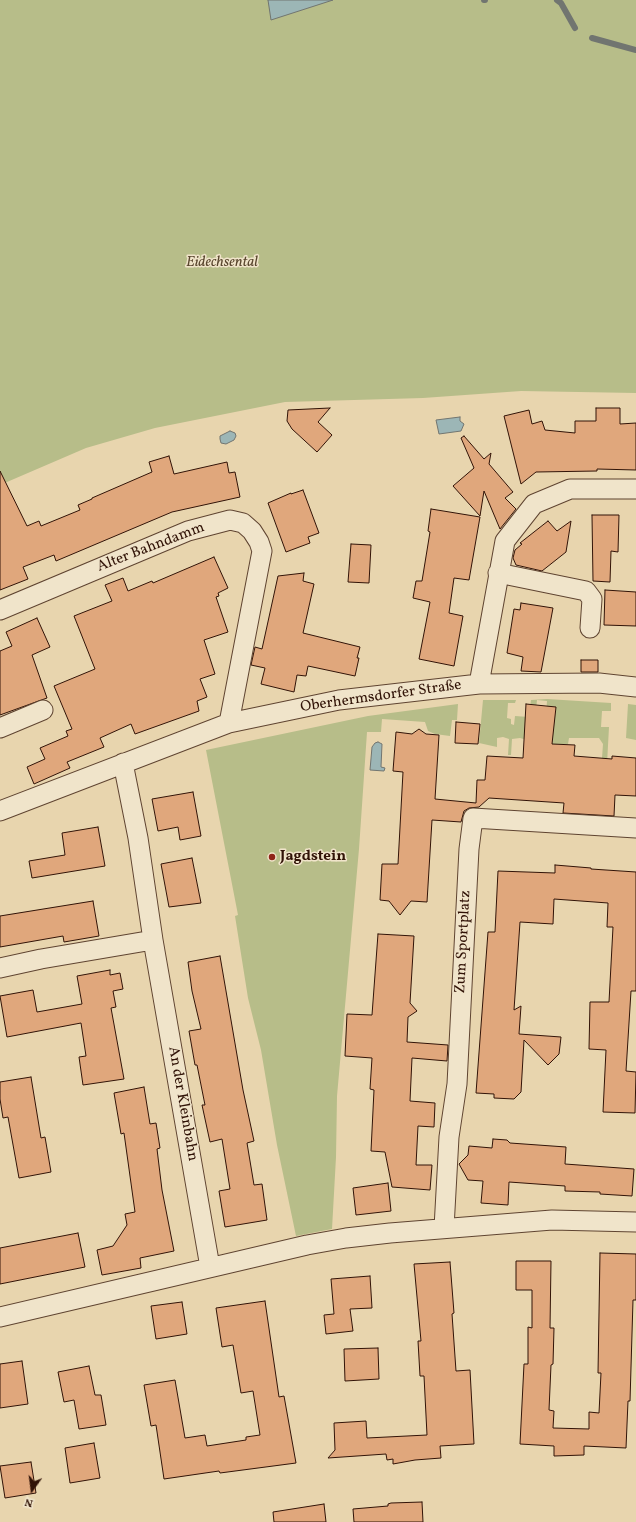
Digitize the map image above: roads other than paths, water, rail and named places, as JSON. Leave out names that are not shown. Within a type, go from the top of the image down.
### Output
[{"type":"street","points":[[479,684],[505,541],[534,504],[570,489],[636,489]]},
{"type":"street","name":"Alter Bahndamm","points":[[0,610],[188,531],[230,520],[244,523],[259,542],[262,551],[229,722]]},
{"type":"street","points":[[498,574],[586,591],[592,599],[590,628]]},
{"type":"street","name":"Oberhermsdorfer Straße","points":[[0,810],[229,722],[339,700],[479,684],[599,684],[636,687]]},
{"type":"street","points":[[0,728],[43,710]]},
{"type":"street","name":"An der Kleinbahn","points":[[123,763],[138,838],[153,940],[210,1267]]},
{"type":"street","name":"Zum Sportplatz","points":[[444,1228],[449,1137],[457,1084],[469,849],[473,818],[636,828]]},
{"type":"street","points":[[0,968],[41,959],[153,940]]},
{"type":"street","points":[[0,1317],[307,1244],[390,1233],[552,1220],[636,1222]]},
{"type":"water","points":[[268,0],[333,0],[271,20]]},
{"type":"water","points":[[460,417],[460,421],[464,424],[461,431],[439,434],[436,420]]},
{"type":"water","points":[[230,431],[235,433],[236,436],[234,440],[226,444],[221,443],[220,436]]},
{"type":"water","points":[[378,742],[382,744],[381,767],[385,768],[384,771],[370,770],[372,747]]},
{"type":"waterway","points":[[557,0],[561,3],[575,28]]},
{"type":"waterway","points":[[592,38],[636,50]]},
{"type":"place","name":"Jagdstein","points":[[272,857]]},
{"type":"park label","name":"Eidechsental","points":[[222,263]]}]
